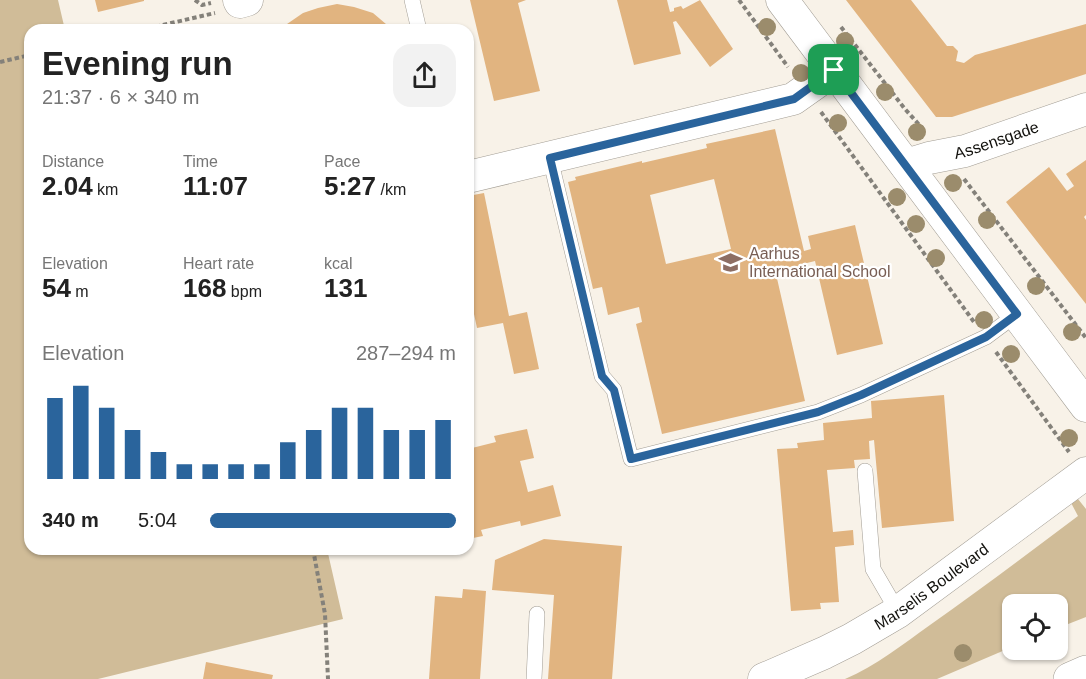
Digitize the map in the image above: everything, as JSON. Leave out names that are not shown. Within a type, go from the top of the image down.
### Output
[{"type":"main road","points":[[1070,679],[1086,672]]},
{"type":"street","points":[[782,0],[1086,406]]},
{"type":"street","points":[[474,176],[794,99],[834,70]]},
{"type":"street","name":"Assensgade","points":[[906,165],[965,151],[1086,109]]},
{"type":"street","name":"Marselis Boulevard","points":[[764,679],[852,639],[898,612],[1085,473]]},
{"type":"lane","points":[[412,0],[418,24]]},
{"type":"lane","points":[[550,158],[602,376],[614,390],[631,459],[818,412],[861,395],[986,337],[1017,314]]},
{"type":"lane","points":[[865,471],[873,569],[898,612]]},
{"type":"lane","points":[[534,679],[537,614]]},
{"type":"path","points":[[195,0],[202,5],[235,1]]},
{"type":"path","points":[[739,0],[1085,473]]},
{"type":"path","points":[[167,24],[224,11],[235,1]]},
{"type":"path","points":[[0,62],[24,56]]},
{"type":"path","points":[[314,555],[325,614],[328,679]]},
{"type":"shaded area","points":[[0,0],[58,0],[64,24],[24,24],[24,555],[328,555],[343,619],[98,679],[0,679]]},
{"type":"shaded area","points":[[1074,494],[1086,509],[1086,617],[1068,624],[1068,594],[1002,594],[1002,651],[937,679],[845,679],[868,668],[899,647],[1078,516],[1069,499]]},
{"type":"building","points":[[95,0],[144,0],[144,1],[98,12]]},
{"type":"building","points":[[470,0],[526,0],[518,3],[540,91],[494,101]]},
{"type":"building","points":[[617,0],[667,0],[670,12],[674,11],[674,8],[681,6],[683,9],[700,0],[733,49],[710,67],[676,21],[673,22],[681,54],[634,65]]},
{"type":"building","points":[[846,0],[911,0],[947,46],[953,46],[958,51],[956,61],[964,63],[975,55],[1086,24],[1086,74],[952,117],[936,117]]},
{"type":"building","points":[[337,4],[354,7],[373,13],[386,24],[287,24],[303,13]]},
{"type":"building","points":[[775,129],[804,251],[811,249],[808,236],[855,225],[883,344],[837,355],[815,261],[807,263],[808,267],[776,274],[805,401],[662,434],[636,324],[642,322],[639,307],[608,315],[602,287],[593,289],[568,182],[576,180],[575,177],[707,148],[706,144]],"holes":[[[714,179],[731,249],[666,264],[650,195]]]},
{"type":"building","points":[[1086,160],[1086,215],[1084,217],[1086,220],[1086,304],[1006,202],[1049,167],[1067,191],[1074,186],[1066,174]]},
{"type":"building","points":[[484,193],[509,316],[527,312],[539,369],[514,374],[503,323],[477,328],[474,314],[474,195]]},
{"type":"building","points":[[944,395],[954,521],[882,528],[874,440],[869,441],[870,459],[854,460],[855,468],[827,470],[833,532],[853,530],[854,545],[835,547],[839,602],[820,603],[821,609],[791,611],[777,449],[798,448],[797,443],[824,440],[823,423],[872,418],[871,401]]},
{"type":"building","points":[[527,429],[534,458],[520,461],[528,492],[553,485],[561,516],[521,526],[520,521],[481,530],[483,536],[474,538],[474,448],[496,442],[494,436]]},
{"type":"building","points":[[544,539],[622,546],[612,679],[548,679],[554,595],[492,590],[495,560]]},
{"type":"building","points":[[463,589],[486,591],[480,679],[429,679],[435,596],[462,598]]},
{"type":"building","points":[[206,662],[273,675],[272,679],[203,679]]},
{"type":"place","name":"Aarhus International School","points":[[731,262]]},
{"type":"route","points":[[834,70],[1017,314],[986,337],[861,395],[818,412],[631,459],[614,390],[602,376],[550,158],[794,99],[834,70]]}]
